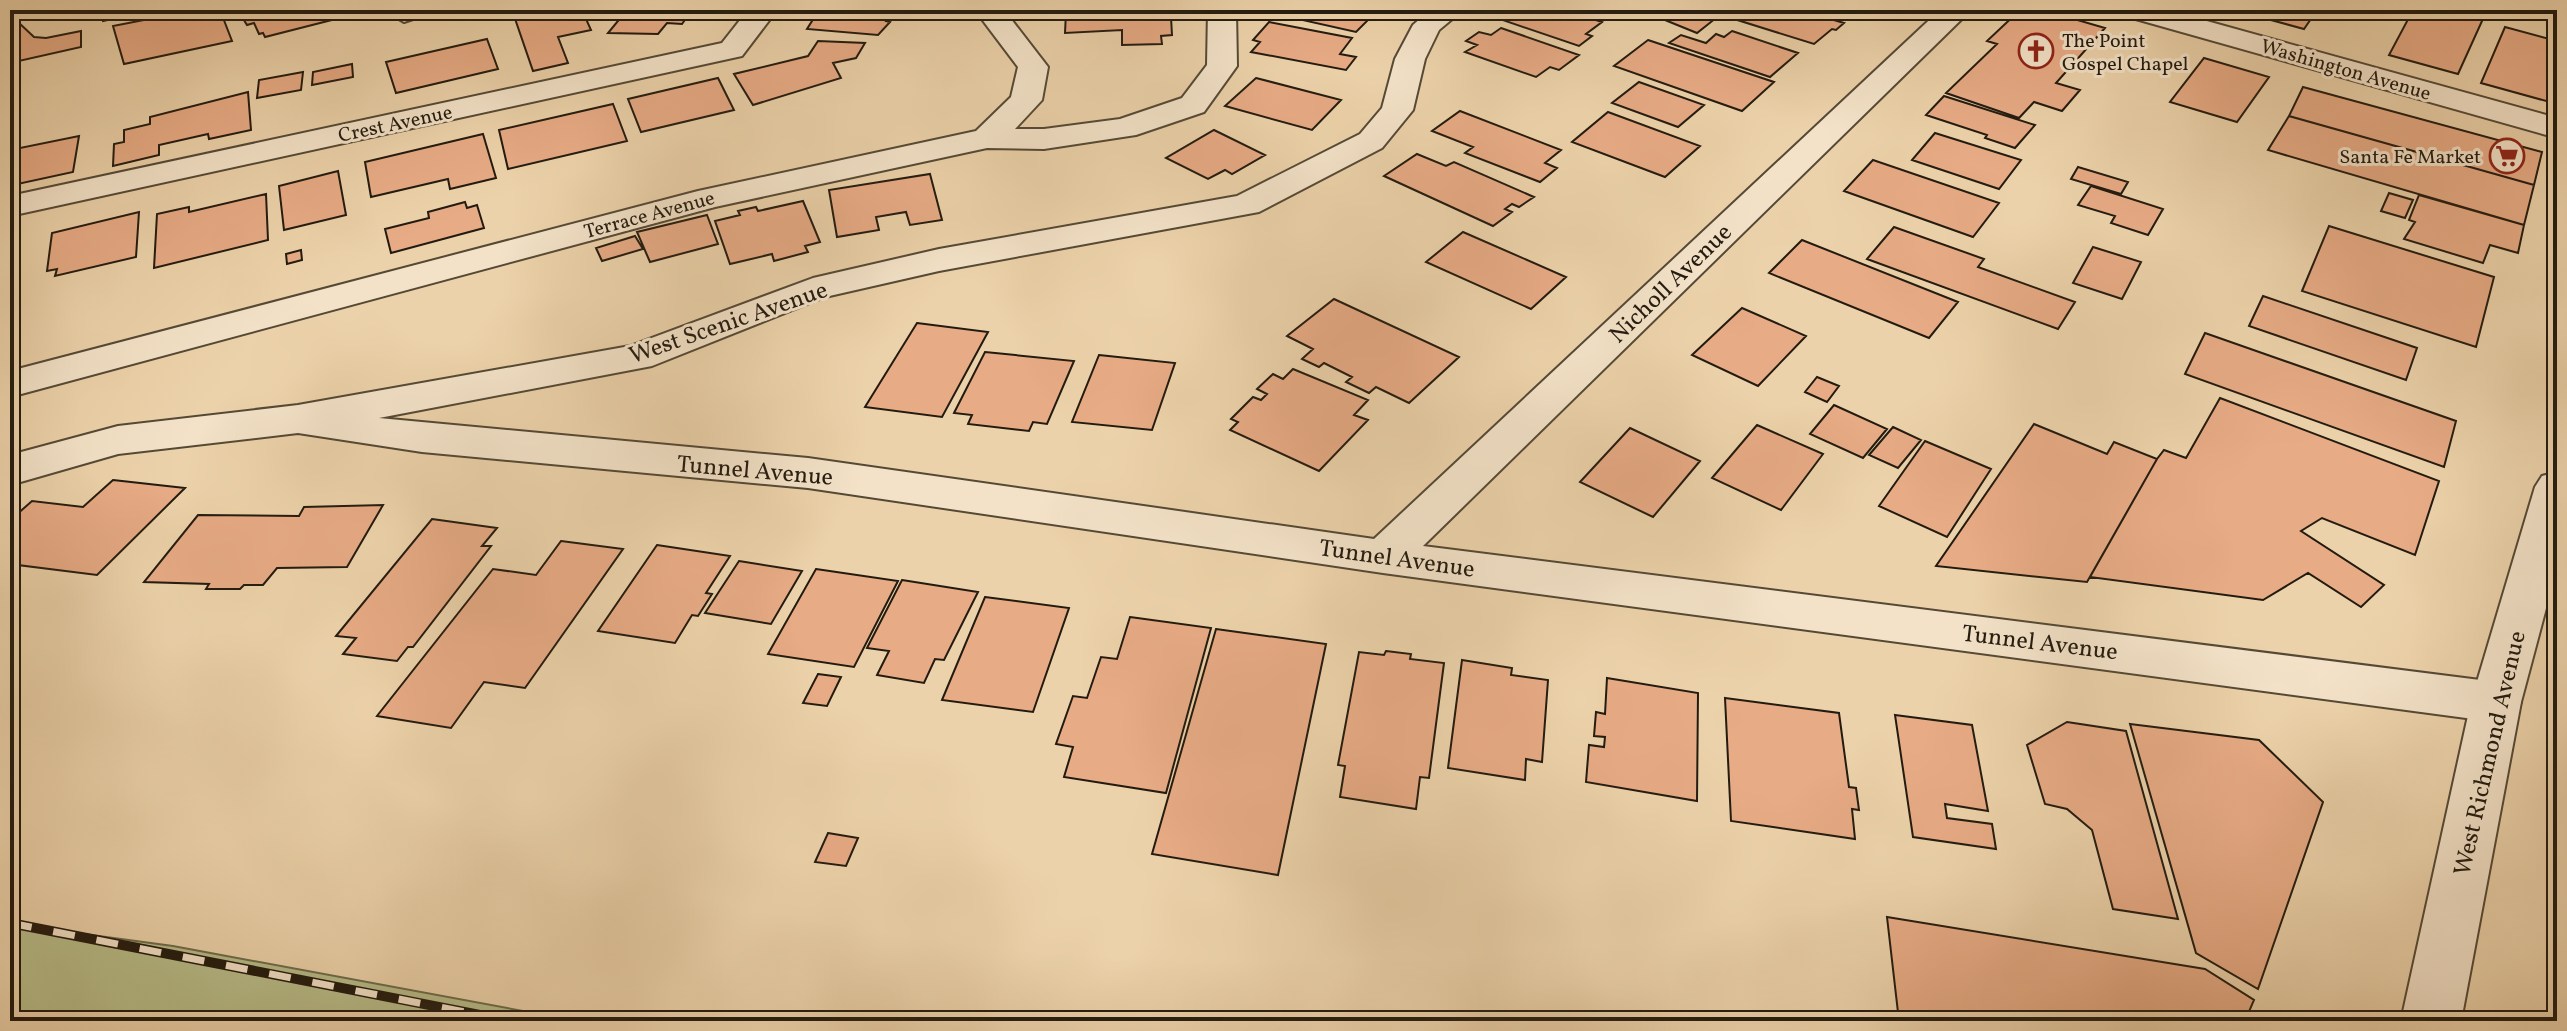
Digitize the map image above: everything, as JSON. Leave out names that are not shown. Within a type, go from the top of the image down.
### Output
[{"type":"street","name":"Crest Avenue","points":[[10,206],[732,50],[763,10]]},
{"type":"street","points":[[987,138],[1026,100],[1033,67],[989,10]]},
{"type":"street","name":"Terrace Avenue","points":[[10,384],[710,198],[987,138],[1044,139],[1125,128],[1193,105],[1222,66],[1222,10]]},
{"type":"street","name":"West Scenic Avenue","points":[[10,470],[118,440],[298,419],[638,357],[813,289],[939,260],[1247,205],[1371,141],[1397,110],[1410,59],[1427,25],[1449,10]]},
{"type":"street","name":"Nicholl Avenue","points":[[1383,557],[1957,10]]},
{"type":"street","name":"Washington Avenue","points":[[2135,10],[2557,128]]},
{"type":"street","name":"Tunnel Avenue","points":[[298,419],[422,438],[808,473],[1383,557],[2496,702]]},
{"type":"street","name":"West Richmond Avenue","points":[[2431,1021],[2496,702],[2553,513]]},
{"type":"green space","points":[[10,924],[173,946],[577,1021],[10,1021]]},
{"type":"building","points":[[99,10],[150,10],[103,21]]},
{"type":"building","points":[[195,10],[220,10],[232,41],[124,64],[113,26]]},
{"type":"building","points":[[271,10],[371,10],[265,37],[263,33],[259,34],[254,23],[247,25],[242,17]]},
{"type":"building","points":[[512,10],[582,10],[591,30],[558,37],[568,63],[533,71]]},
{"type":"building","points":[[627,10],[716,10],[713,14],[697,13],[687,17],[682,24],[667,23],[658,34],[608,33]]},
{"type":"building","points":[[819,10],[892,10],[886,21],[890,22],[878,35],[807,29]]},
{"type":"building","points":[[1159,10],[1160,18],[1171,17],[1172,35],[1161,36],[1162,44],[1122,45],[1122,30],[1065,33],[1066,12]]},
{"type":"building","points":[[1281,10],[1378,10],[1356,32],[1289,17],[1293,13]]},
{"type":"building","points":[[1500,10],[1565,10],[1602,22],[1586,34],[1592,36],[1579,46],[1491,16]]},
{"type":"building","points":[[1655,10],[1689,10],[1716,18],[1697,33],[1650,14]]},
{"type":"building","points":[[1741,10],[1800,10],[1844,23],[1814,44],[1731,18]]},
{"type":"building","points":[[2020,10],[2043,10],[2105,28],[2056,83],[2080,90],[2062,111],[2034,102],[2019,118],[1946,93],[1997,44],[1987,41]]},
{"type":"building","points":[[2234,10],[2317,10],[2304,29]]},
{"type":"building","points":[[2413,10],[2487,10],[2458,74],[2389,55]]},
{"type":"building","points":[[18,22],[34,37],[46,38],[81,31],[81,47],[14,62],[13,70],[10,70],[10,25]]},
{"type":"building","points":[[1269,22],[1352,38],[1340,54],[1356,57],[1346,70],[1251,52],[1260,42],[1253,40]]},
{"type":"building","points":[[2505,27],[2557,41],[2557,104],[2481,83]]},
{"type":"building","points":[[1501,28],[1579,55],[1559,70],[1550,67],[1536,77],[1465,52],[1477,45],[1466,41],[1479,32],[1491,35]]},
{"type":"building","points":[[1732,31],[1798,53],[1770,77],[1669,43],[1681,35],[1706,43],[1716,34],[1724,37]]},
{"type":"building","points":[[487,39],[498,69],[396,93],[386,62]]},
{"type":"building","points":[[1648,40],[1774,82],[1742,111],[1614,66]]},
{"type":"building","points":[[818,41],[865,43],[856,58],[833,63],[841,78],[753,105],[734,74],[808,56]]},
{"type":"building","points":[[2204,58],[2269,77],[2237,122],[2170,102]]},
{"type":"building","points":[[352,64],[353,77],[312,85],[313,72]]},
{"type":"building","points":[[303,72],[301,90],[257,98],[259,80]]},
{"type":"building","points":[[718,78],[734,110],[641,132],[628,99]]},
{"type":"building","points":[[1256,78],[1341,100],[1312,130],[1225,106]]},
{"type":"building","points":[[1639,82],[1704,105],[1678,127],[1612,103]]},
{"type":"building","points":[[2303,87],[2542,152],[2534,185],[2289,116]]},
{"type":"building","points":[[248,92],[251,130],[209,139],[208,134],[159,145],[159,155],[113,166],[114,144],[124,142],[124,130],[150,124],[150,117]]},
{"type":"building","points":[[1944,96],[2035,125],[2015,148],[1985,138],[1987,135],[1926,115]]},
{"type":"building","points":[[613,104],[627,141],[508,169],[499,130]]},
{"type":"building","points":[[1460,111],[1561,150],[1545,163],[1557,168],[1540,182],[1465,153],[1473,147],[1432,131]]},
{"type":"building","points":[[1608,112],[1700,146],[1665,177],[1572,142]]},
{"type":"building","points":[[2289,116],[2534,185],[2524,225],[2268,150]]},
{"type":"building","points":[[1214,130],[1265,155],[1232,174],[1225,170],[1208,179],[1166,158]]},
{"type":"building","points":[[1935,133],[2021,160],[1999,189],[1912,160]]},
{"type":"building","points":[[483,134],[496,178],[450,189],[448,179],[371,197],[365,162]]},
{"type":"building","points":[[79,136],[73,172],[13,185],[15,173],[10,174],[10,150]]},
{"type":"building","points":[[1417,154],[1446,166],[1454,162],[1534,197],[1519,207],[1512,204],[1505,209],[1512,212],[1493,226],[1384,176]]},
{"type":"building","points":[[1873,160],[1999,203],[1973,237],[1844,191]]},
{"type":"building","points":[[2078,167],[2128,182],[2121,194],[2071,179]]},
{"type":"building","points":[[338,171],[346,215],[284,230],[279,186]]},
{"type":"building","points":[[930,174],[942,220],[910,225],[906,212],[876,217],[879,230],[837,237],[829,190]]},
{"type":"building","points":[[2091,186],[2163,209],[2148,235],[2111,223],[2115,216],[2078,205]]},
{"type":"building","points":[[2389,193],[2413,200],[2405,218],[2381,211]]},
{"type":"building","points":[[266,194],[268,240],[154,268],[157,214],[189,207],[189,212]]},
{"type":"building","points":[[2419,195],[2524,225],[2518,253],[2490,245],[2483,263],[2404,239],[2415,222],[2409,220]]},
{"type":"building","points":[[803,201],[820,242],[805,246],[808,252],[774,261],[772,254],[730,264],[715,221],[740,215],[738,211],[756,207],[758,211]]},
{"type":"building","points":[[465,202],[467,208],[477,205],[484,228],[391,253],[385,229],[429,218],[428,212]]},
{"type":"building","points":[[139,212],[136,257],[55,276],[57,269],[47,271],[52,233]]},
{"type":"building","points":[[707,215],[718,244],[650,262],[637,232]]},
{"type":"building","points":[[2329,226],[2494,277],[2476,347],[2302,291]]},
{"type":"building","points":[[1894,227],[1984,259],[1978,267],[2075,302],[2058,329],[1867,259]]},
{"type":"building","points":[[1463,232],[1566,277],[1531,309],[1426,262]]},
{"type":"building","points":[[635,236],[643,249],[602,261],[596,248]]},
{"type":"building","points":[[1802,240],[1958,302],[1929,338],[1769,273]]},
{"type":"building","points":[[2093,247],[2141,262],[2122,299],[2073,283]]},
{"type":"building","points":[[301,250],[302,260],[287,264],[286,254]]},
{"type":"building","points":[[2263,296],[2417,348],[2406,380],[2249,326]]},
{"type":"building","points":[[1334,299],[1459,357],[1409,403],[1376,387],[1369,393],[1346,382],[1352,377],[1324,363],[1319,367],[1302,359],[1313,349],[1287,336]]},
{"type":"building","points":[[1742,308],[1806,336],[1758,386],[1692,355]]},
{"type":"building","points":[[917,323],[988,332],[942,417],[865,407]]},
{"type":"building","points":[[2205,333],[2456,421],[2444,467],[2185,374]]},
{"type":"building","points":[[985,352],[1074,361],[1047,424],[1033,422],[1029,431],[968,424],[972,415],[954,413]]},
{"type":"building","points":[[1099,355],[1175,363],[1152,430],[1072,422]]},
{"type":"building","points":[[1293,369],[1368,400],[1354,415],[1368,420],[1319,471],[1230,430],[1238,422],[1231,419],[1253,397],[1261,400],[1267,394],[1257,389],[1273,374],[1283,379]]},
{"type":"building","points":[[1817,377],[1839,386],[1827,402],[1805,392]]},
{"type":"building","points":[[2220,398],[2439,481],[2415,555],[2322,518],[2301,531],[2384,585],[2361,607],[2308,573],[2263,600],[2090,577],[2157,459],[2164,450],[2186,458]]},
{"type":"building","points":[[1834,405],[1887,429],[1863,458],[1810,434]]},
{"type":"building","points":[[2034,424],[2107,454],[2114,442],[2157,459],[2087,582],[1936,566]]},
{"type":"building","points":[[1757,425],[1823,454],[1781,510],[1712,478]]},
{"type":"building","points":[[1893,427],[1921,440],[1898,468],[1869,455]]},
{"type":"building","points":[[1630,428],[1700,461],[1653,517],[1580,482]]},
{"type":"building","points":[[1925,441],[1991,469],[1947,537],[1879,506]]},
{"type":"building","points":[[113,480],[185,488],[97,575],[10,564],[10,516],[15,516],[32,501],[83,507]]},
{"type":"building","points":[[383,505],[347,567],[277,568],[263,585],[244,585],[240,589],[206,589],[209,584],[144,582],[198,515],[299,516],[304,507]]},
{"type":"building","points":[[432,519],[497,528],[482,546],[491,546],[413,647],[408,647],[397,661],[343,654],[356,638],[336,636]]},
{"type":"building","points":[[561,541],[623,549],[525,688],[484,682],[451,728],[377,716],[493,569],[536,575]]},
{"type":"building","points":[[657,545],[730,556],[706,593],[712,594],[698,616],[692,615],[675,643],[598,631]]},
{"type":"building","points":[[739,561],[802,571],[771,624],[705,613]]},
{"type":"building","points":[[816,569],[898,581],[854,667],[768,654]]},
{"type":"building","points":[[902,580],[978,592],[944,660],[935,659],[924,683],[877,675],[889,651],[867,648]]},
{"type":"building","points":[[985,597],[1069,608],[1033,712],[942,700]]},
{"type":"building","points":[[1130,617],[1211,628],[1166,793],[1064,777],[1073,747],[1056,744],[1073,696],[1087,698],[1101,657],[1117,659]]},
{"type":"building","points":[[1216,629],[1326,644],[1278,875],[1152,854]]},
{"type":"building","points":[[1386,651],[1411,654],[1410,659],[1444,663],[1429,778],[1420,777],[1416,809],[1340,797],[1345,766],[1338,765],[1359,652],[1384,655]]},
{"type":"building","points":[[1462,660],[1512,668],[1511,675],[1548,680],[1542,762],[1526,759],[1525,780],[1448,768]]},
{"type":"building","points":[[818,674],[841,677],[827,706],[803,703]]},
{"type":"building","points":[[1607,678],[1698,693],[1697,801],[1586,782],[1589,745],[1604,747],[1605,737],[1594,736],[1596,712],[1605,714]]},
{"type":"building","points":[[1725,698],[1839,713],[1849,787],[1856,788],[1859,810],[1852,809],[1855,839],[1731,821]]},
{"type":"building","points":[[1895,715],[1972,725],[1988,811],[1945,804],[1947,818],[1992,824],[1996,849],[1913,837]]},
{"type":"building","points":[[2067,722],[2126,731],[2178,919],[2113,909],[2092,830],[2067,809],[2045,804],[2027,745]]},
{"type":"building","points":[[2130,724],[2259,740],[2323,802],[2258,989],[2196,953]]},
{"type":"building","points":[[828,833],[858,838],[846,866],[815,862]]},
{"type":"building","points":[[1887,917],[2205,969],[2254,1000],[2245,1021],[1899,1021]]},
{"type":"railway","points":[[10,923],[511,1021]]},
{"type":"place","name":"The Point Gospel Chapel","points":[[2036,51]]},
{"type":"place","name":"Santa Fe Market","points":[[2507,156]]}]
